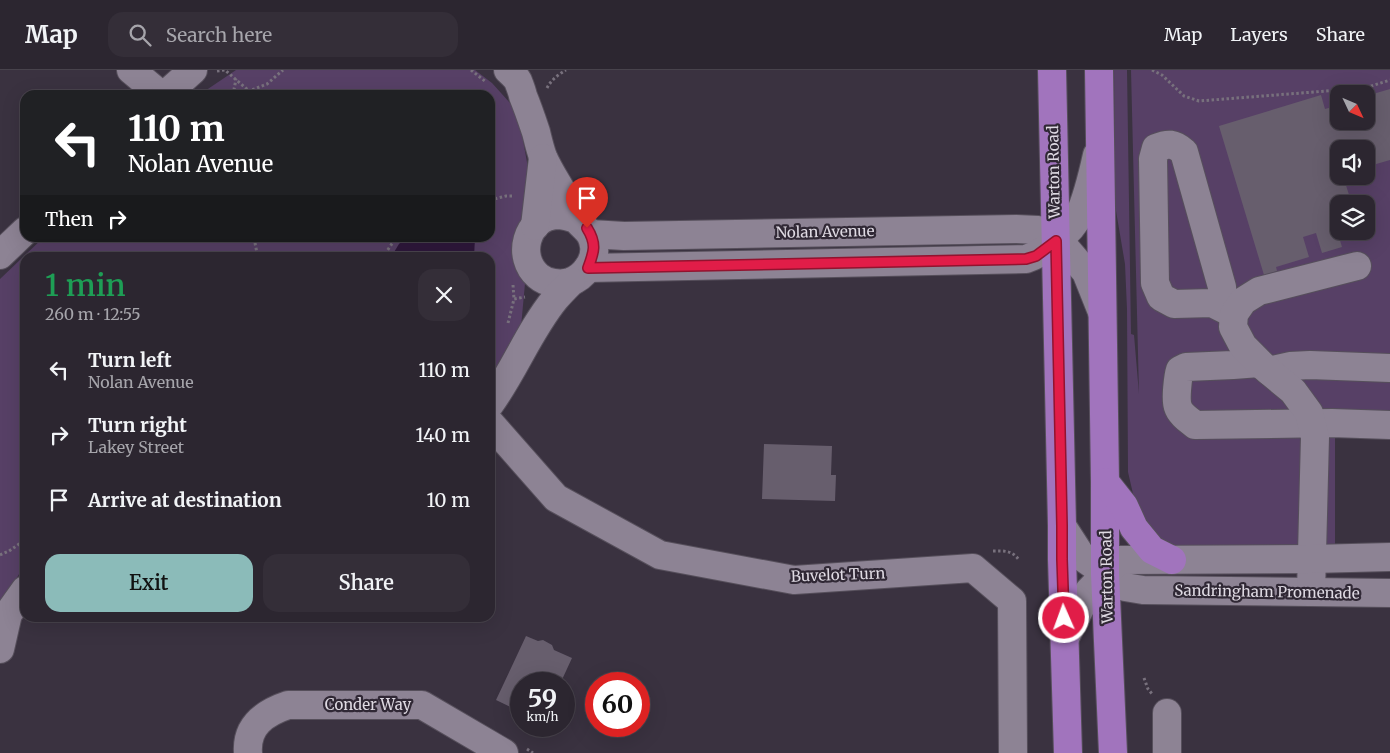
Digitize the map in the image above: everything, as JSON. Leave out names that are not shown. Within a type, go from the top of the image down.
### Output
[{"type":"main road","name":"Warton Road","points":[[1052,70],[1068,753]]},
{"type":"main road","name":"Warton Road","points":[[1099,70],[1106,574],[1113,753]]},
{"type":"main road","points":[[1105,482],[1124,506],[1134,528],[1152,550],[1172,560]]},
{"type":"street","points":[[131,70],[155,90]]},
{"type":"street","points":[[173,90],[205,70]]},
{"type":"street","points":[[495,397],[555,299],[580,275],[594,252],[594,246],[584,227],[543,158],[520,79]]},
{"type":"street","points":[[1227,311],[1212,303],[1174,304],[1161,297],[1155,283],[1153,158],[1156,148],[1166,144],[1177,146],[1184,152],[1222,287],[1223,300],[1233,327],[1243,346],[1264,367],[1293,391],[1309,412],[1316,437],[1311,592]]},
{"type":"street","points":[[522,275],[538,276],[559,284],[580,275],[1026,259],[1036,256],[1062,237],[1079,216],[1100,147]]},
{"type":"street","points":[[535,226],[543,158]]},
{"type":"street","points":[[536,328],[522,275],[527,260],[526,243],[530,232],[544,219],[556,215],[567,216],[584,227]]},
{"type":"street","name":"Nolan Avenue","points":[[584,227],[634,236],[1038,230],[1061,243],[1086,272],[1102,312]]},
{"type":"street","points":[[0,255],[20,236]]},
{"type":"street","points":[[1227,311],[1259,291],[1357,266]]},
{"type":"street","points":[[1390,368],[1233,365],[1186,367],[1180,370],[1178,377],[1178,407],[1185,417],[1195,425],[1312,424],[1390,426]]},
{"type":"street","name":"Buvelot Turn","points":[[495,428],[556,498],[660,555],[794,580],[973,568],[1012,601],[1013,753]]},
{"type":"street","name":"Sandringham Promenade","points":[[1062,526],[1082,557],[1125,587],[1143,590],[1390,593]]},
{"type":"street","name":"Sandringham Promenade","points":[[1065,638],[1090,591],[1118,560],[1390,557]]},
{"type":"street","points":[[0,649],[8,614],[20,597]]},
{"type":"street","name":"Conder Way","points":[[248,753],[251,730],[260,719],[274,710],[288,705],[422,705],[504,753]]},
{"type":"street","points":[[1167,713],[1167,753]]},
{"type":"path","points":[[205,70],[225,70],[248,90]]},
{"type":"path","points":[[252,90],[267,84],[283,70]]},
{"type":"path","points":[[470,70],[483,79],[520,79],[549,84],[566,70]]},
{"type":"path","points":[[1152,70],[1162,75],[1184,96],[1199,101],[1365,88],[1390,80]]},
{"type":"path","points":[[234,90],[236,79]]},
{"type":"path","points":[[513,204],[517,189]]},
{"type":"path","points":[[495,199],[515,196]]},
{"type":"path","points":[[514,299],[522,275]]},
{"type":"path","points":[[0,555],[20,544]]},
{"type":"path","points":[[987,552],[1008,551],[1016,555],[1019,560]]},
{"type":"shaded area","points":[[236,70],[475,70],[492,83],[518,112],[533,196],[520,338],[495,379],[495,252],[28,252],[39,242],[495,242],[495,90],[206,90]]},
{"type":"shaded area","points":[[1114,70],[1127,70],[1131,334],[1134,335],[1139,394],[1131,70],[1390,70],[1390,433],[1335,435],[1335,550],[1177,547],[1162,544],[1137,511],[1128,472],[1125,264],[1115,205]]},
{"type":"shaded area","points":[[401,242],[475,242],[474,252],[394,252]]},
{"type":"shaded area","points":[[20,260],[20,572],[0,609],[0,279]]},
{"type":"building","points":[[1390,89],[1390,160],[1375,164],[1375,140],[1330,140],[1330,185],[1346,185],[1349,195],[1330,195],[1330,240],[1340,240],[1342,247],[1322,253],[1316,233],[1303,237],[1309,257],[1276,267],[1277,271],[1264,275],[1219,126],[1321,95],[1325,109],[1330,108],[1330,130],[1375,130],[1375,93]]},
{"type":"building","points":[[764,444],[832,446],[831,475],[836,475],[835,501],[762,499]]},
{"type":"building","points":[[526,636],[538,641],[543,640],[552,645],[554,650],[572,658],[566,672],[510,672],[510,707],[496,700]]},
{"type":"route","points":[[587,228],[591,234],[594,246],[594,252],[588,268],[1012,260],[1036,256],[1056,241],[1064,618]]}]
